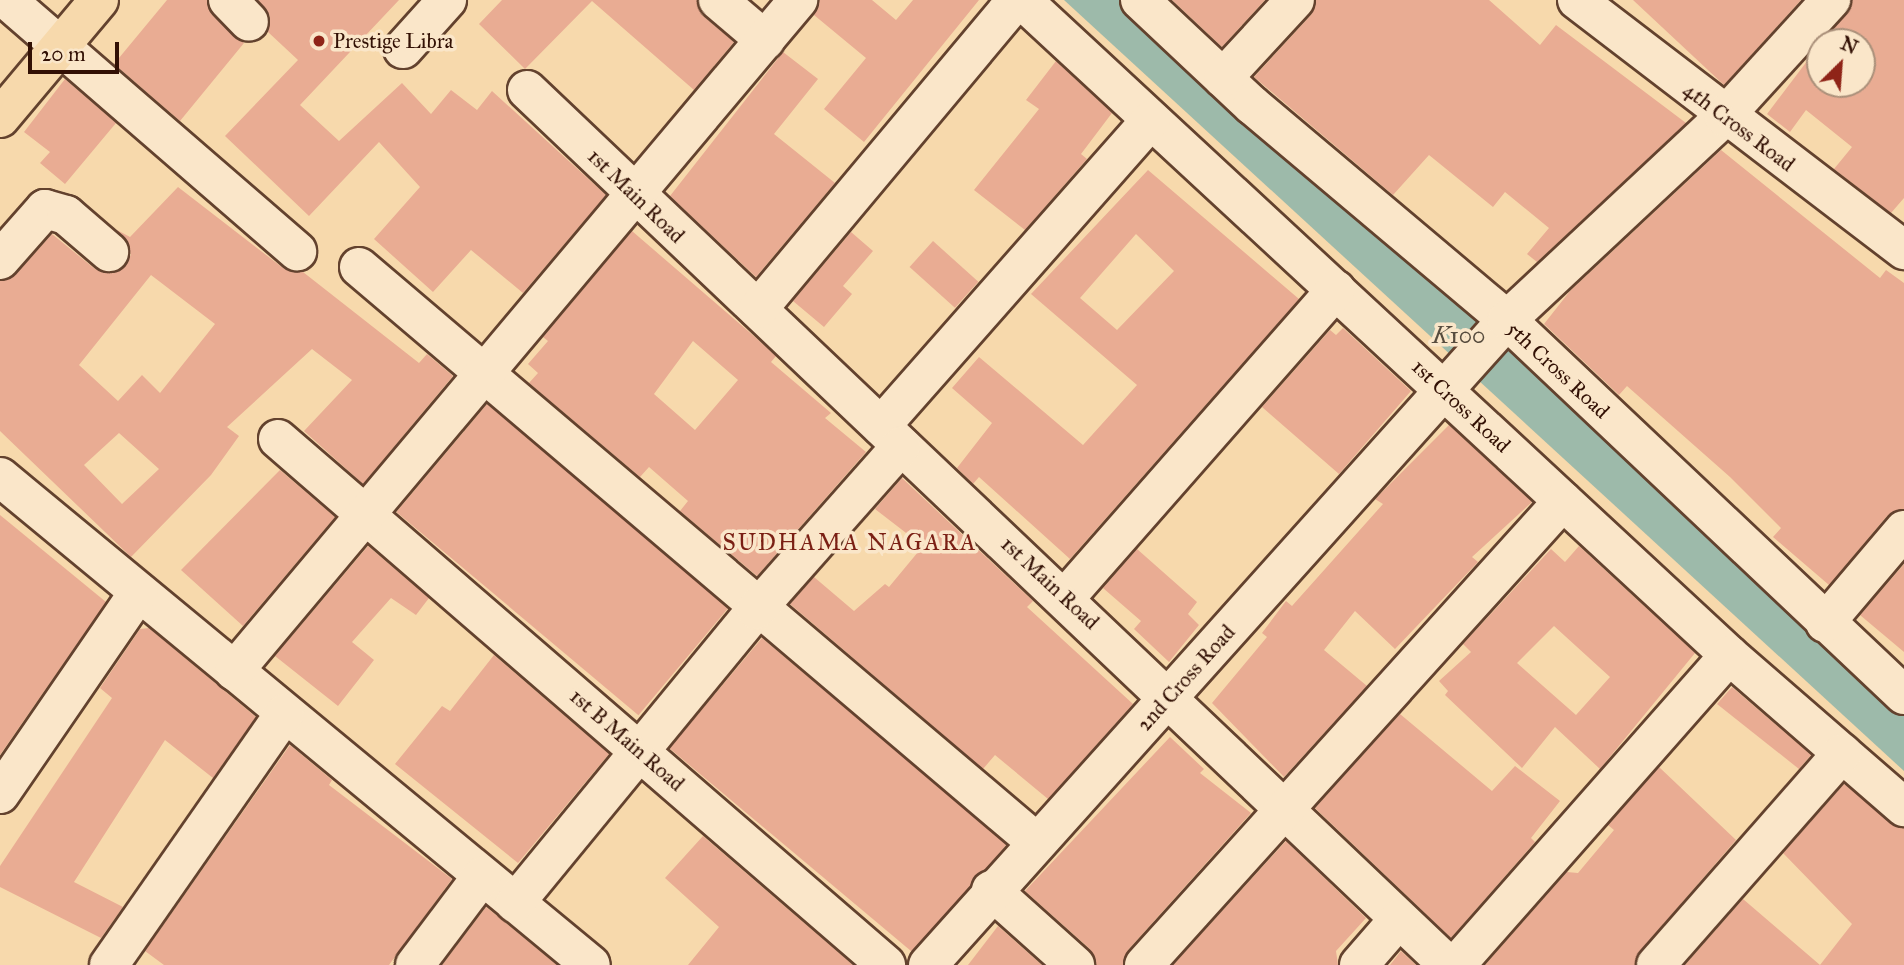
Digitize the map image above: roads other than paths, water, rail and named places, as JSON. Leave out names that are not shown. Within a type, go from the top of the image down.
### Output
[{"type":"main road","points":[[0,118],[99,0]]},
{"type":"street","points":[[7,0],[297,251]]},
{"type":"street","points":[[403,49],[447,0]]},
{"type":"street","points":[[718,0],[765,40]]},
{"type":"street","points":[[234,671],[482,377],[636,200],[798,0]]},
{"type":"street","points":[[758,309],[1016,0]]},
{"type":"street","name":"1st Cross Road","points":[[1022,0],[1336,290],[1452,382],[1563,501],[1729,655],[1904,807]]},
{"type":"street","name":"5th Cross Road","points":[[1140,0],[1223,78],[1503,324],[1904,695]]},
{"type":"street","points":[[1223,78],[1295,0]]},
{"type":"street","name":"2nd Cross Road","points":[[928,965],[991,890],[1170,696],[1503,324],[1724,117],[1831,0]]},
{"type":"street","name":"4th Cross Road","points":[[1582,1],[1724,117],[1900,241]]},
{"type":"street","name":"1st Main Road","points":[[527,90],[636,200],[758,309],[1066,597],[1289,810],[1398,920],[1448,965]]},
{"type":"street","points":[[515,903],[756,610],[891,436],[1151,120]]},
{"type":"street","points":[[0,260],[45,209],[66,215],[109,253]]},
{"type":"street","points":[[359,267],[482,377],[756,610],[1036,842]]},
{"type":"street","points":[[1066,597],[1336,290]]},
{"type":"street","name":"1st B Main Road","points":[[278,439],[886,965]]},
{"type":"street","points":[[0,477],[591,965]]},
{"type":"street","points":[[1144,965],[1289,810],[1563,501]]},
{"type":"street","points":[[1825,623],[1904,530]]},
{"type":"street","points":[[0,794],[139,592]]},
{"type":"street","points":[[1456,965],[1729,655]]},
{"type":"street","points":[[109,965],[285,713]]},
{"type":"street","points":[[1656,965],[1842,753]]},
{"type":"street","points":[[415,965],[482,876]]},
{"type":"street","points":[[991,890],[1075,965]]},
{"type":"street","points":[[1359,965],[1398,920]]},
{"type":"water","name":"K100","points":[[1064,0],[1124,0],[1904,705],[1904,771]]},
{"type":"place","name":"Prestige Libra","points":[[319,41]]},
{"type":"district","name":"SUDHAMA NAGARA","points":[[850,542]]}]
